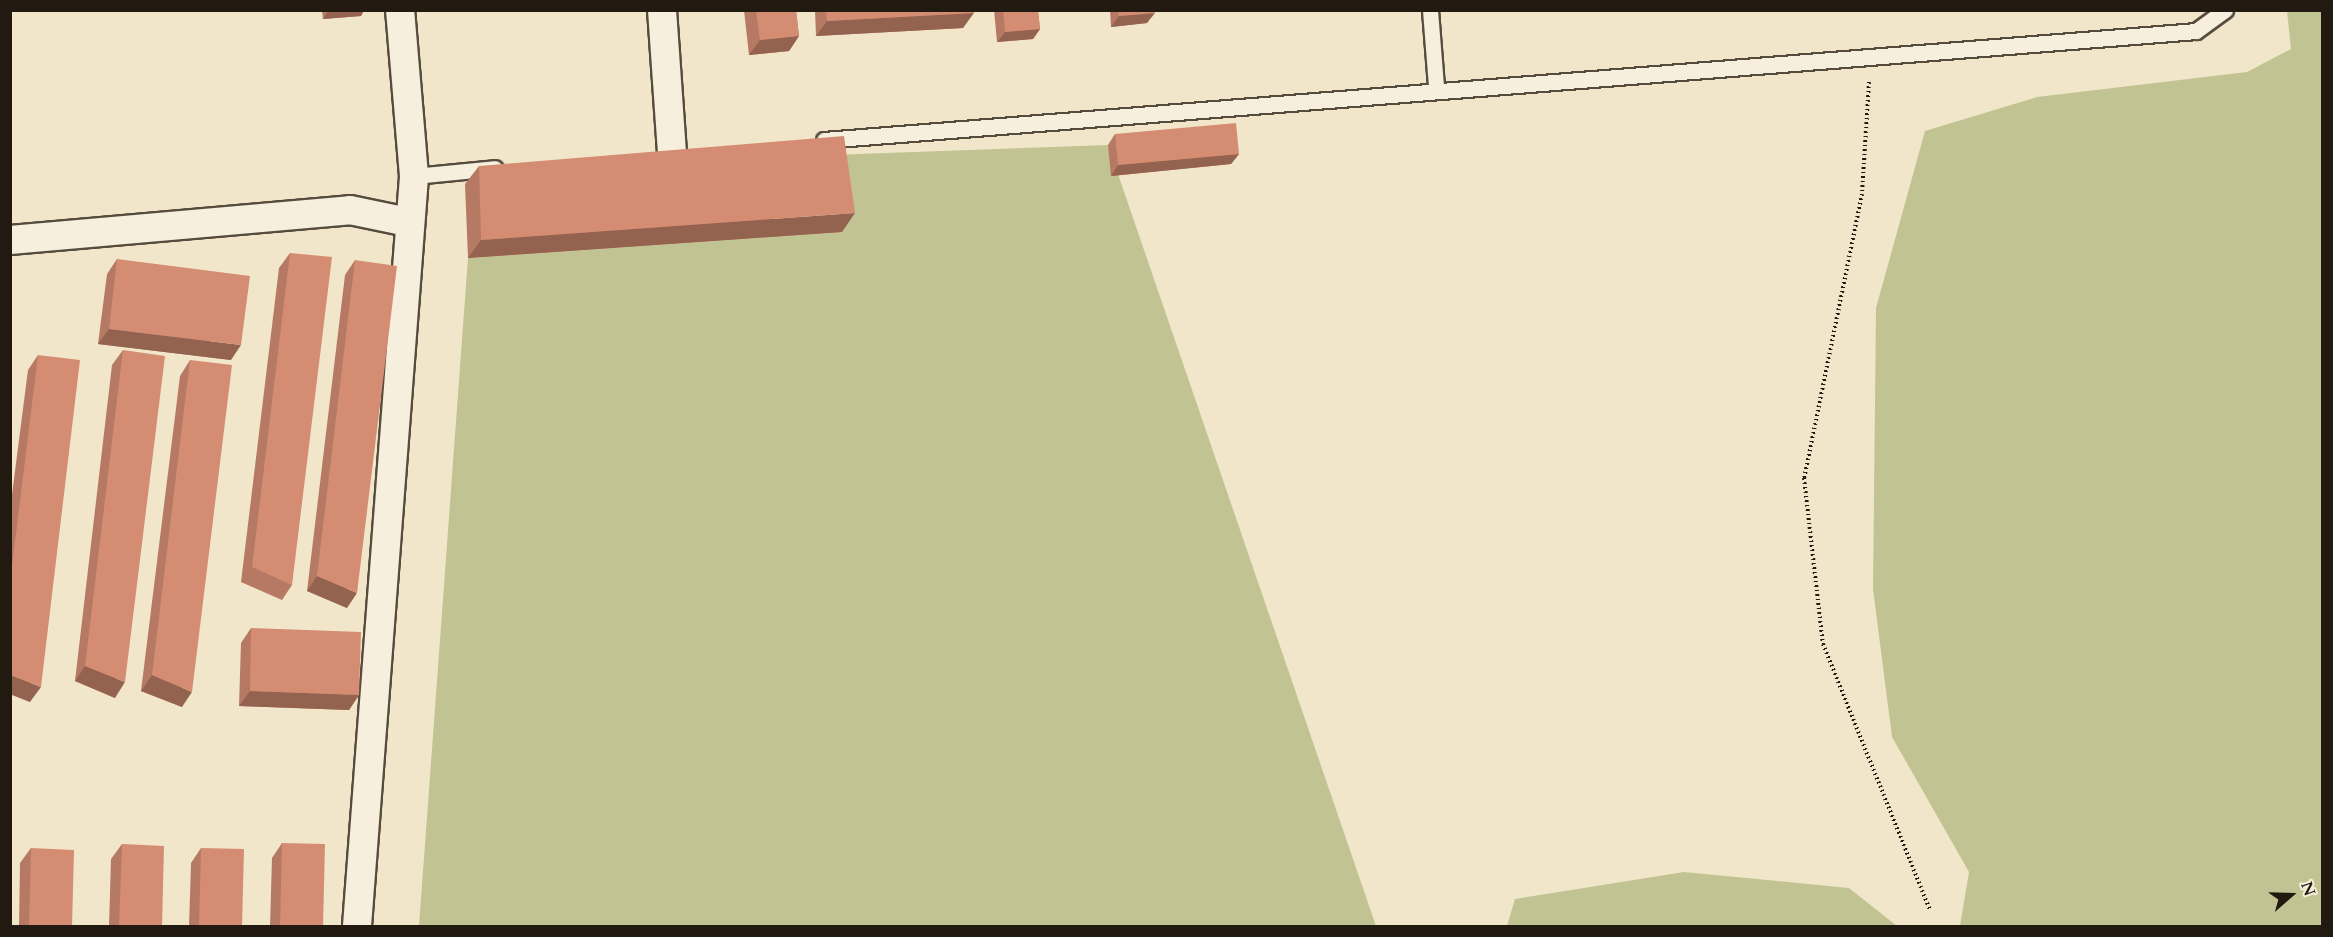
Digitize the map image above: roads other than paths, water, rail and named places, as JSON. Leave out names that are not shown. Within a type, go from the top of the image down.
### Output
[{"type":"street","points":[[357,927],[408,222],[414,176],[400,10]]},
{"type":"street","points":[[662,10],[669,153]]},
{"type":"street","points":[[10,240],[350,210],[408,222]]},
{"type":"lane","points":[[1430,10],[1436,87]]},
{"type":"lane","points":[[804,142],[1436,87],[2196,31],[2225,10]]},
{"type":"lane","points":[[414,176],[508,167]]}]
